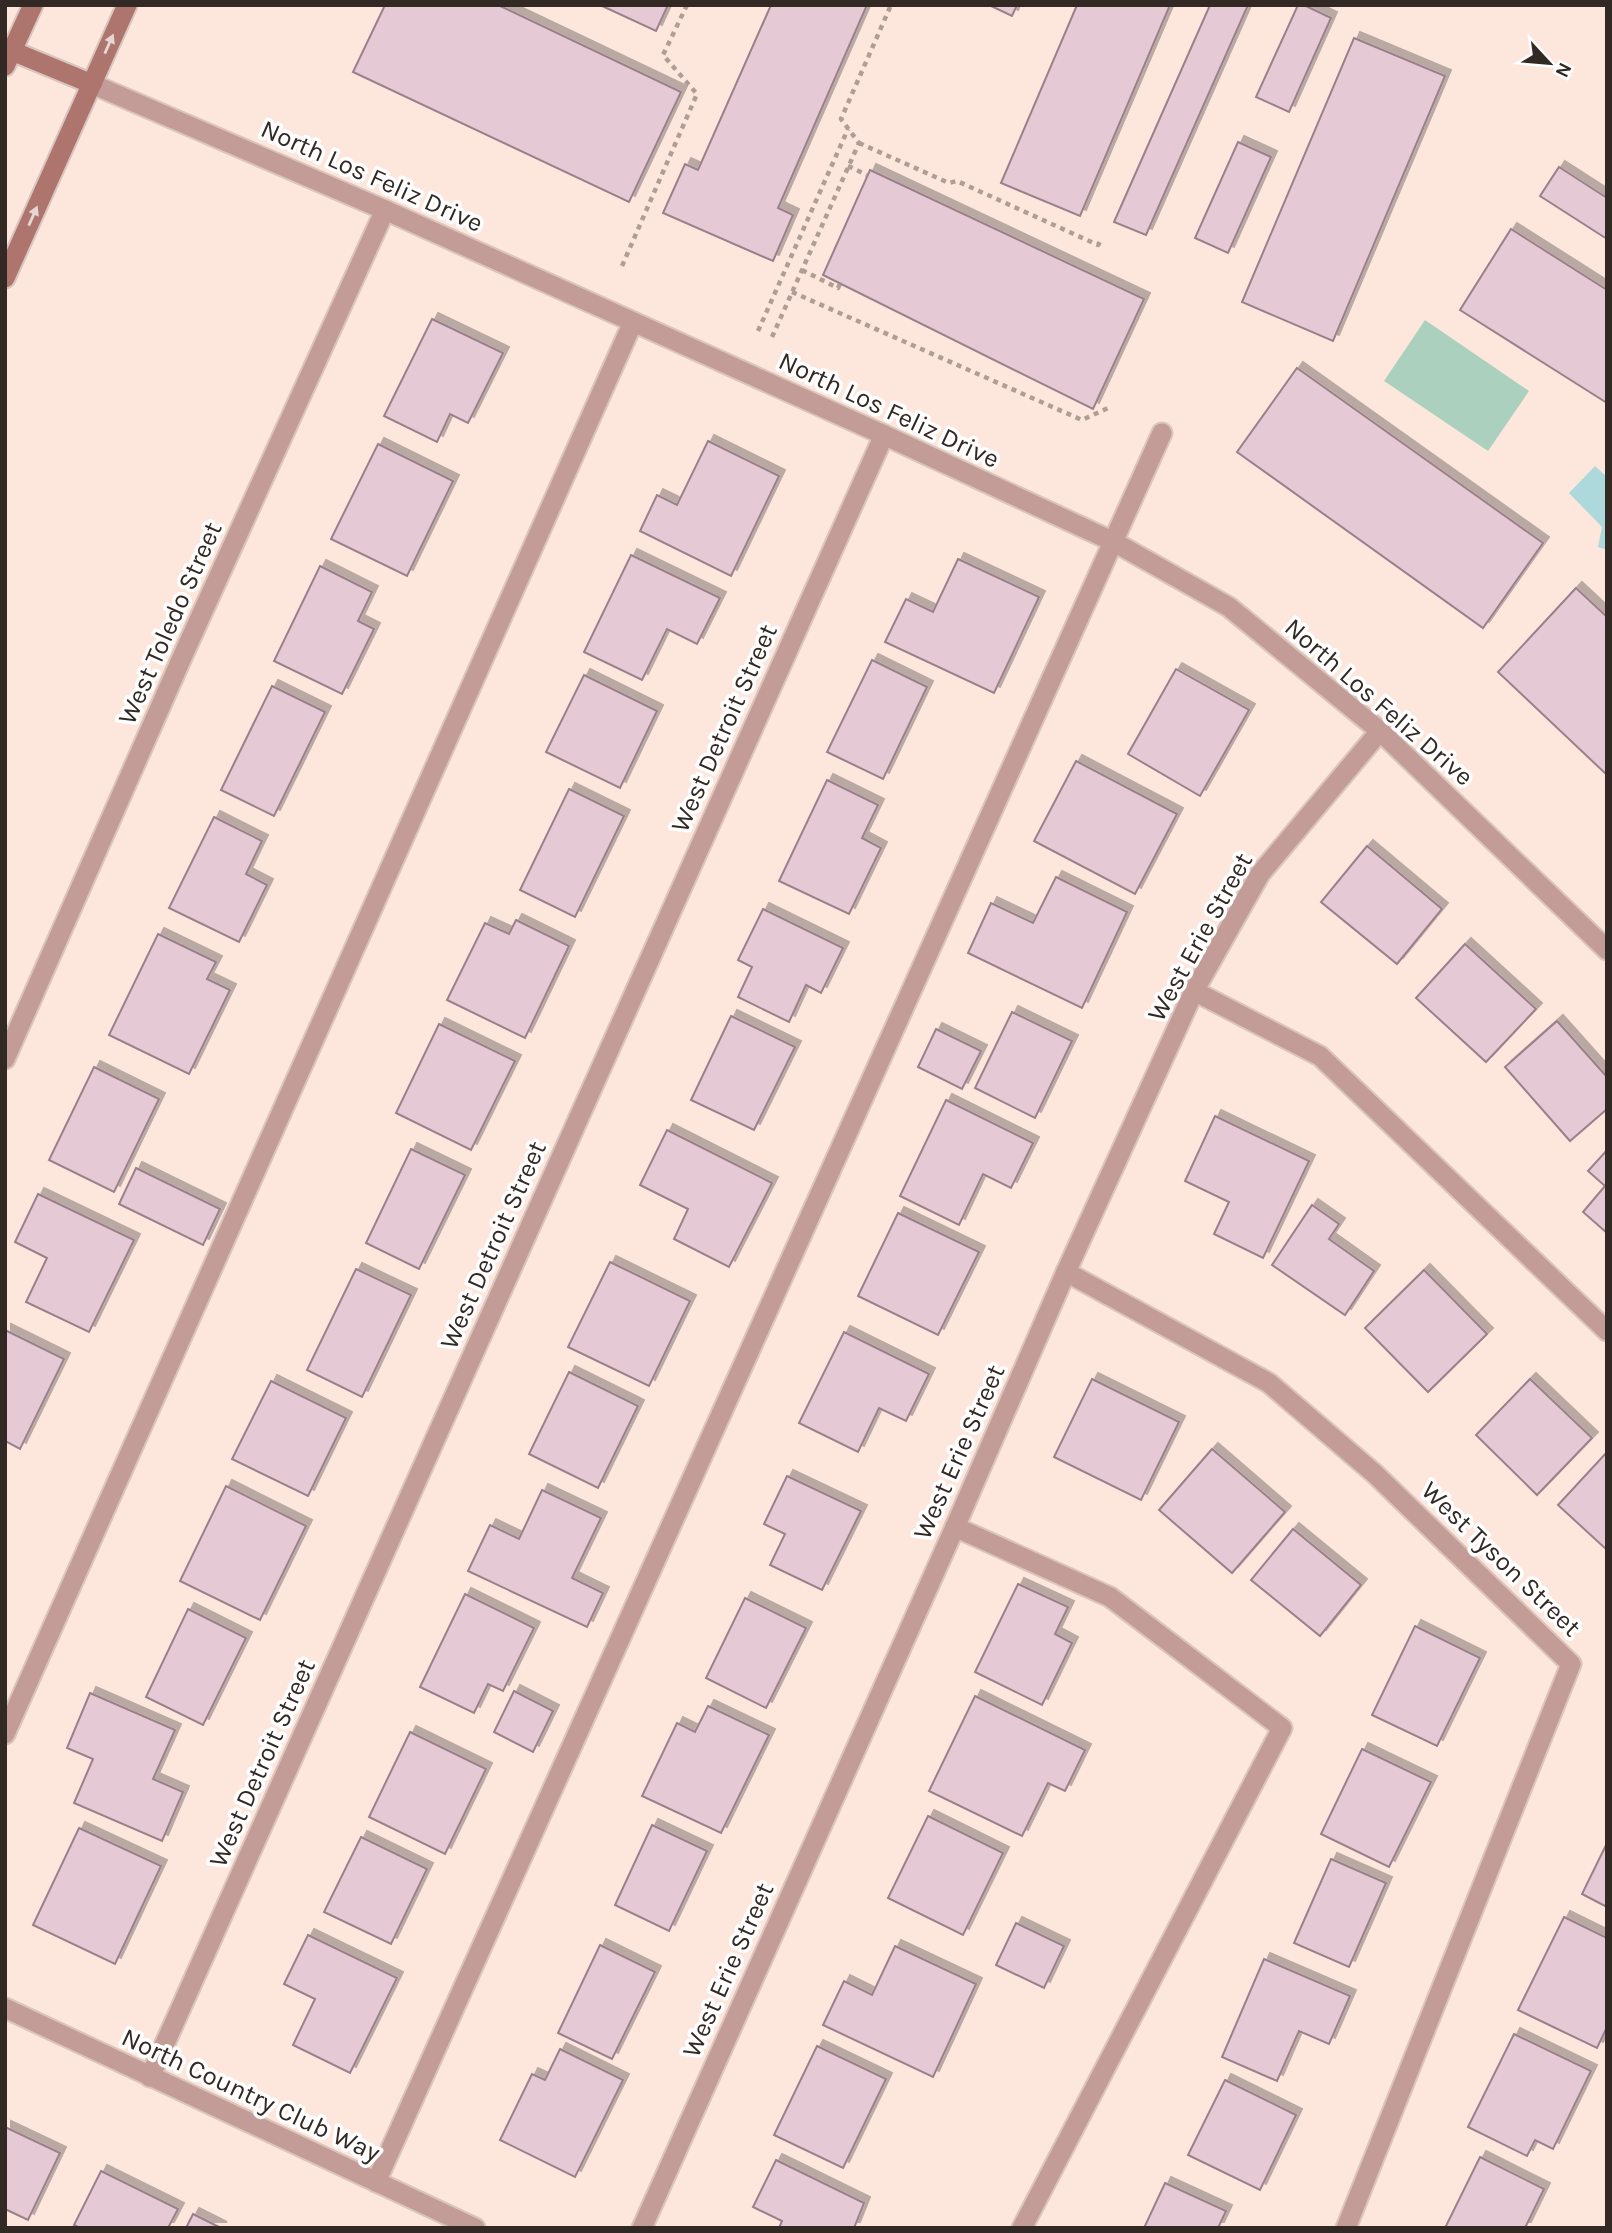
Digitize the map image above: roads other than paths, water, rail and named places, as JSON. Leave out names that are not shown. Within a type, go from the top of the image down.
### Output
[{"type":"main road","points":[[8,55],[33,5]]},
{"type":"main road","points":[[5,278],[127,5]]},
{"type":"main road","name":"North Los Feliz Drive","points":[[8,55],[53,67],[92,84]]},
{"type":"street","name":"North Los Feliz Drive","points":[[92,84],[385,210],[884,435],[1114,542],[1229,607],[1380,731],[1607,950]]},
{"type":"street","name":"West Toledo Street","points":[[5,1059],[184,653],[385,210]]},
{"type":"street","points":[[5,1734],[633,321]]},
{"type":"street","points":[[376,2182],[1162,433]]},
{"type":"street","name":"West Detroit Street","points":[[150,2077],[884,435]]},
{"type":"street","name":"West Erie Street","points":[[642,2228],[1066,1272],[1194,991],[1260,874],[1380,731]]},
{"type":"street","points":[[1194,991],[1320,1056],[1607,1331]]},
{"type":"street","name":"West Tyson Street","points":[[1066,1272],[1269,1383],[1375,1474],[1571,1664],[1346,2228]]},
{"type":"street","points":[[955,1527],[1110,1597],[1282,1728],[1022,2228]]},
{"type":"street","name":"North Country Club Way","points":[[5,2008],[475,2228]]},
{"type":"water","points":[[1595,466],[1607,477],[1607,550],[1598,547],[1602,527],[1569,493]]}]
